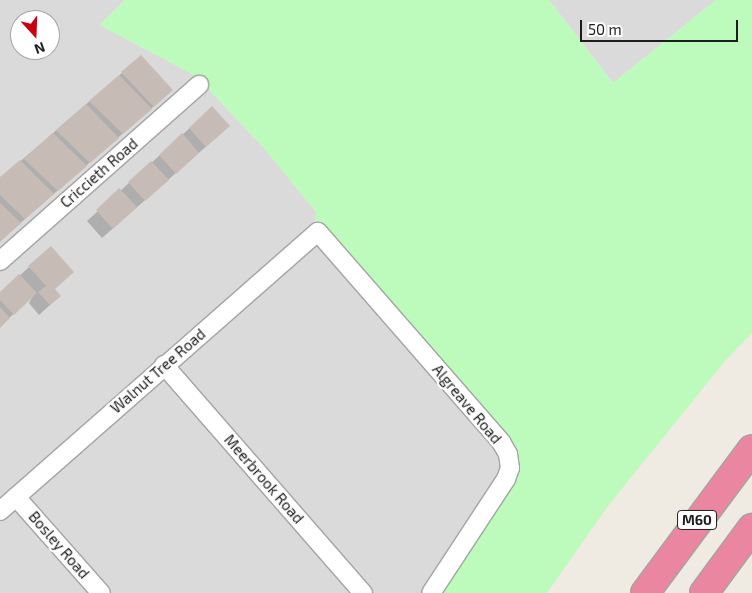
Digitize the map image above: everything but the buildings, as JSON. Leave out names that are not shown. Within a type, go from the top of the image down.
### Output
[{"type":"highway","name":"M60","points":[[645,593],[752,449]]},
{"type":"highway","points":[[704,593],[752,528]]},
{"type":"street","name":"Criccieth Road","points":[[0,260],[198,85]]},
{"type":"street","name":"Walnut Tree Road","points":[[0,511],[164,365],[318,232]]},
{"type":"street","name":"Algreave Road","points":[[318,232],[476,413],[508,454],[510,468],[506,480],[431,593]]},
{"type":"street","name":"Meerbrook Road","points":[[164,365],[364,593]]},
{"type":"street","name":"Bosley Road","points":[[16,497],[101,593]]},
{"type":"shaded area","points":[[0,0],[125,0],[100,25],[196,76],[265,149],[316,212],[315,234],[516,456],[439,593],[0,593]]},
{"type":"shaded area","points":[[549,0],[716,0],[613,83]]},
{"type":"green space","points":[[125,0],[549,0],[613,83],[716,0],[752,0],[752,333],[725,361],[608,506],[547,593],[439,593],[516,455],[315,229],[316,212],[265,149],[196,76],[100,25]]}]
